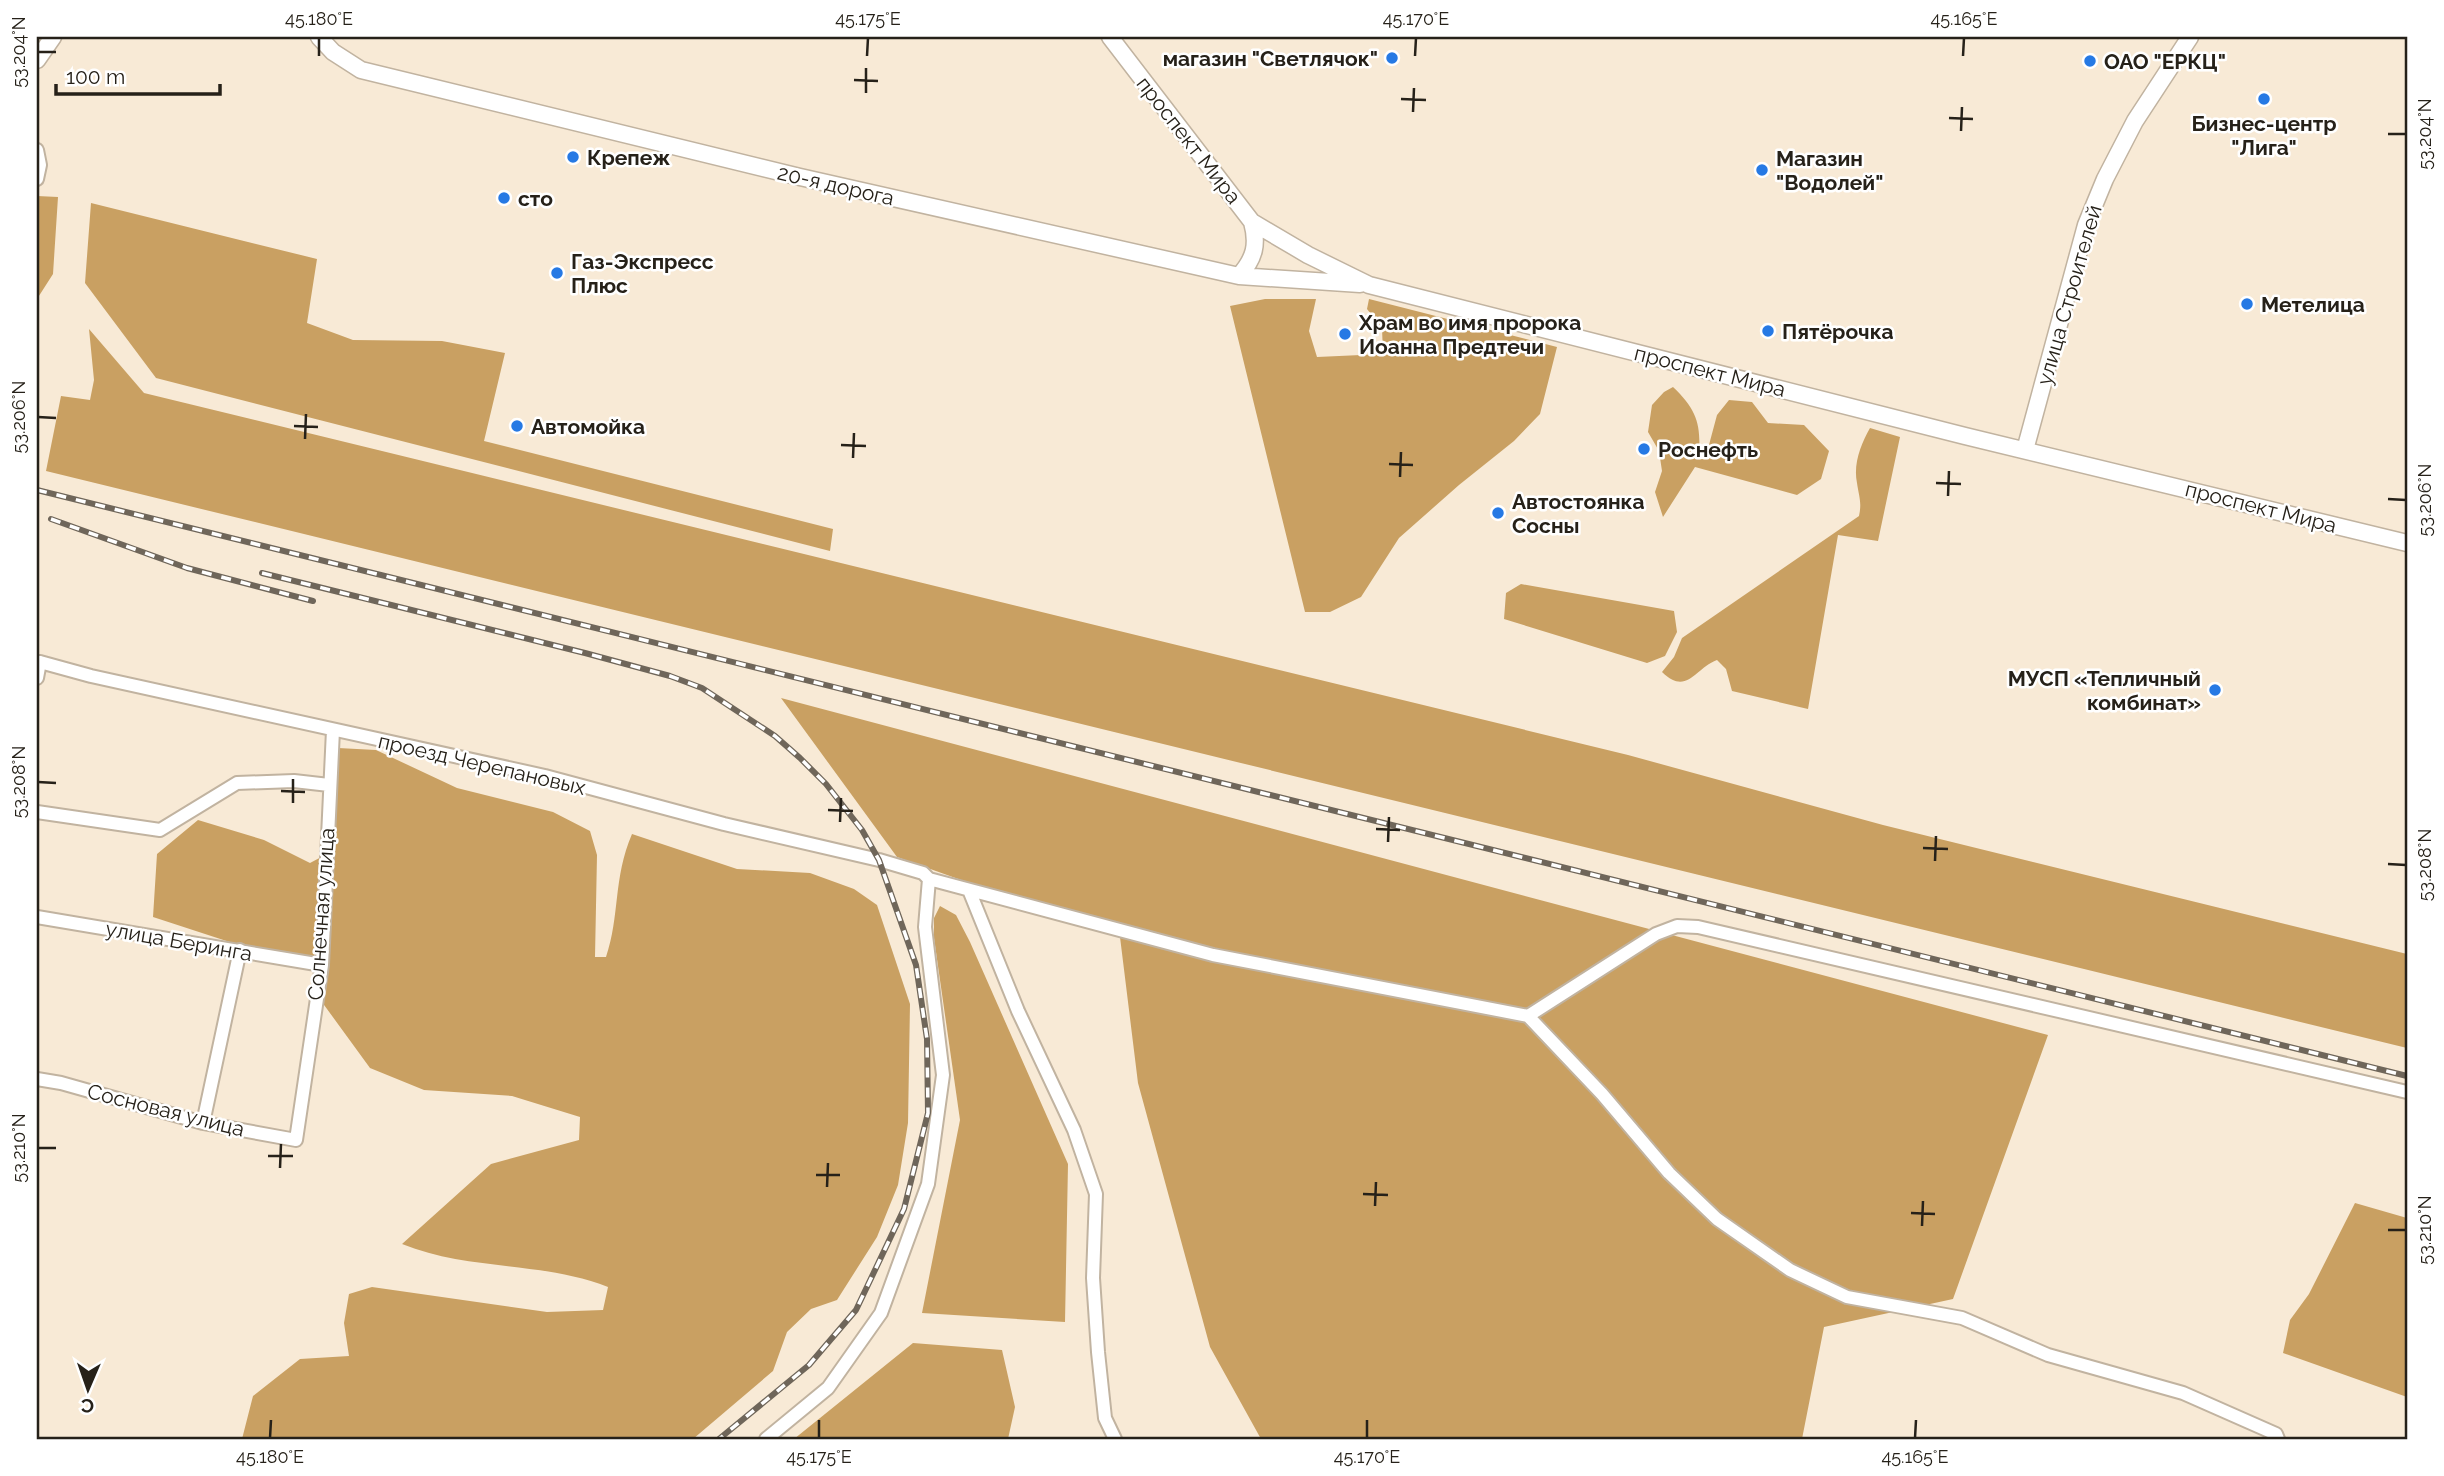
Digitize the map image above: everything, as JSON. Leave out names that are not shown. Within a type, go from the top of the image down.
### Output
[{"type":"main road","points":[[37,60],[53,37]]},
{"type":"main road","name":"20-я дорога","points":[[319,37],[333,52],[365,71],[800,177],[1239,276],[1369,285]]},
{"type":"main road","name":"проспект Мира","points":[[1110,37],[1252,222],[1308,255],[1369,285],[2407,543]]},
{"type":"main road","name":"улица Строителей","points":[[2025,450],[2086,225],[2105,178],[2135,121],[2190,37]]},
{"type":"main road","points":[[1239,276],[1250,263],[1257,241],[1252,222]]},
{"type":"street","points":[[37,150],[40,165],[37,179]]},
{"type":"street","points":[[37,677],[38,658]]},
{"type":"street","name":"проезд Черепановых","points":[[38,658],[333,730],[545,776],[724,824],[879,860],[923,873],[929,880],[1213,955],[1528,1016]]},
{"type":"street","name":"Солнечная улица","points":[[296,1140],[322,965],[333,730]]},
{"type":"street","points":[[37,813],[160,830],[237,783],[294,781],[329,785]]},
{"type":"street","points":[[766,1439],[828,1388],[881,1313],[928,1184],[943,1075],[925,927],[929,880]]},
{"type":"street","points":[[969,890],[1017,1012],[1074,1130],[1096,1195],[1093,1278],[1098,1352],[1105,1418],[1115,1439]]},
{"type":"street","name":"улица Беринга","points":[[37,918],[322,965]]},
{"type":"street","points":[[2278,1439],[2276,1434],[2183,1393],[2048,1355],[1962,1318],[1847,1297],[1790,1270],[1717,1219],[1669,1173],[1602,1094],[1528,1016],[1656,934],[1677,926],[1698,927],[2407,1092]]},
{"type":"street","points":[[203,1123],[240,950]]},
{"type":"street","name":"Сосновая улица","points":[[37,1079],[61,1083],[203,1123],[296,1140]]},
{"type":"shaded area","points":[[37,196],[58,197],[53,274],[37,299]]},
{"type":"shaded area","points":[[91,203],[317,259],[307,323],[353,340],[442,341],[505,353],[484,441],[833,529],[830,551],[156,378],[85,283]]},
{"type":"shaded area","points":[[1265,299],[1316,299],[1309,331],[1317,357],[1383,354],[1382,328],[1367,309],[1369,299],[1557,347],[1540,414],[1514,441],[1399,538],[1361,597],[1330,612],[1305,612],[1230,306]]},
{"type":"shaded area","points":[[89,329],[144,393],[1628,755],[1883,825],[2407,954],[2407,1048],[46,471],[61,396],[90,400],[94,380]]},
{"type":"shaded area","points":[[1673,387],[1696,418],[1699,456],[1706,456],[1717,415],[1729,400],[1752,402],[1768,423],[1804,425],[1829,451],[1821,479],[1797,495],[1695,467],[1663,517],[1655,492],[1662,471],[1659,451],[1648,432],[1652,405]]},
{"type":"shaded area","points":[[1870,428],[1900,437],[1878,541],[1838,535],[1808,709],[1732,691],[1726,669],[1717,660],[1684,681],[1678,682],[1662,672],[1674,657],[1682,638],[1859,516],[1857,461]]},
{"type":"shaded area","points":[[1521,584],[1674,611],[1677,632],[1665,656],[1647,663],[1504,619],[1506,593]]},
{"type":"shaded area","points":[[781,698],[2048,1035],[1953,1299],[1824,1327],[1802,1439],[1261,1439],[1210,1347],[1138,1083],[1120,937],[897,857]]},
{"type":"shaded area","points":[[338,748],[376,750],[457,788],[553,812],[590,831],[597,855],[595,957],[606,957],[622,866],[632,834],[737,869],[810,873],[854,889],[877,905],[910,1004],[908,1123],[898,1185],[877,1237],[837,1300],[811,1309],[787,1332],[773,1371],[693,1439],[242,1439],[253,1396],[300,1359],[349,1356],[344,1323],[349,1294],[372,1287],[547,1312],[603,1310],[608,1287],[557,1273],[427,1253],[402,1244],[491,1164],[579,1140],[580,1117],[512,1096],[424,1090],[370,1068],[319,998],[322,965],[314,957],[251,949],[153,917],[157,854],[198,820],[264,840],[310,863],[325,855]]},
{"type":"shaded area","points":[[940,906],[956,915],[970,942],[1068,1164],[1065,1322],[922,1313],[960,1120],[934,938],[934,918]]},
{"type":"shaded area","points":[[2355,1203],[2407,1218],[2407,1397],[2283,1353],[2290,1320],[2309,1294]]},
{"type":"shaded area","points":[[913,1343],[1002,1350],[1015,1407],[1008,1439],[794,1439]]},
{"type":"railway","points":[[37,490],[2407,1076]]},
{"type":"railway","points":[[51,519],[187,568],[313,601]]},
{"type":"railway","points":[[262,573],[585,653],[670,676],[702,688],[775,736],[800,758],[826,784],[862,830],[879,860],[916,965],[927,1039],[928,1113],[904,1209],[856,1310],[809,1365],[719,1439]]},
{"type":"place","name":"магазин \"Светлячок\"","points":[[1392,58]]},
{"type":"place","name":"ОАО \"ЕРКЦ\"","points":[[2090,61]]},
{"type":"place","name":"Бизнес-центр \"Лига\"","points":[[2264,99]]},
{"type":"place","name":"Крепеж","points":[[573,157]]},
{"type":"place","name":"Магазин \"Водолей\"","points":[[1762,170]]},
{"type":"place","name":"сто","points":[[504,198]]},
{"type":"place","name":"Газ-Экспресс Плюс","points":[[557,273]]},
{"type":"place","name":"Метелица","points":[[2247,304]]},
{"type":"place","name":"Пятёрочка","points":[[1768,331]]},
{"type":"place","name":"Храм во имя пророка Иоанна Предтечи","points":[[1345,334]]},
{"type":"place","name":"Автомойка","points":[[517,426]]},
{"type":"place","name":"Роснефть","points":[[1644,449]]},
{"type":"place","name":"Автостоянка Сосны","points":[[1498,513]]},
{"type":"place","name":"МУСП «Тепличный комбинат»","points":[[2215,690]]}]
